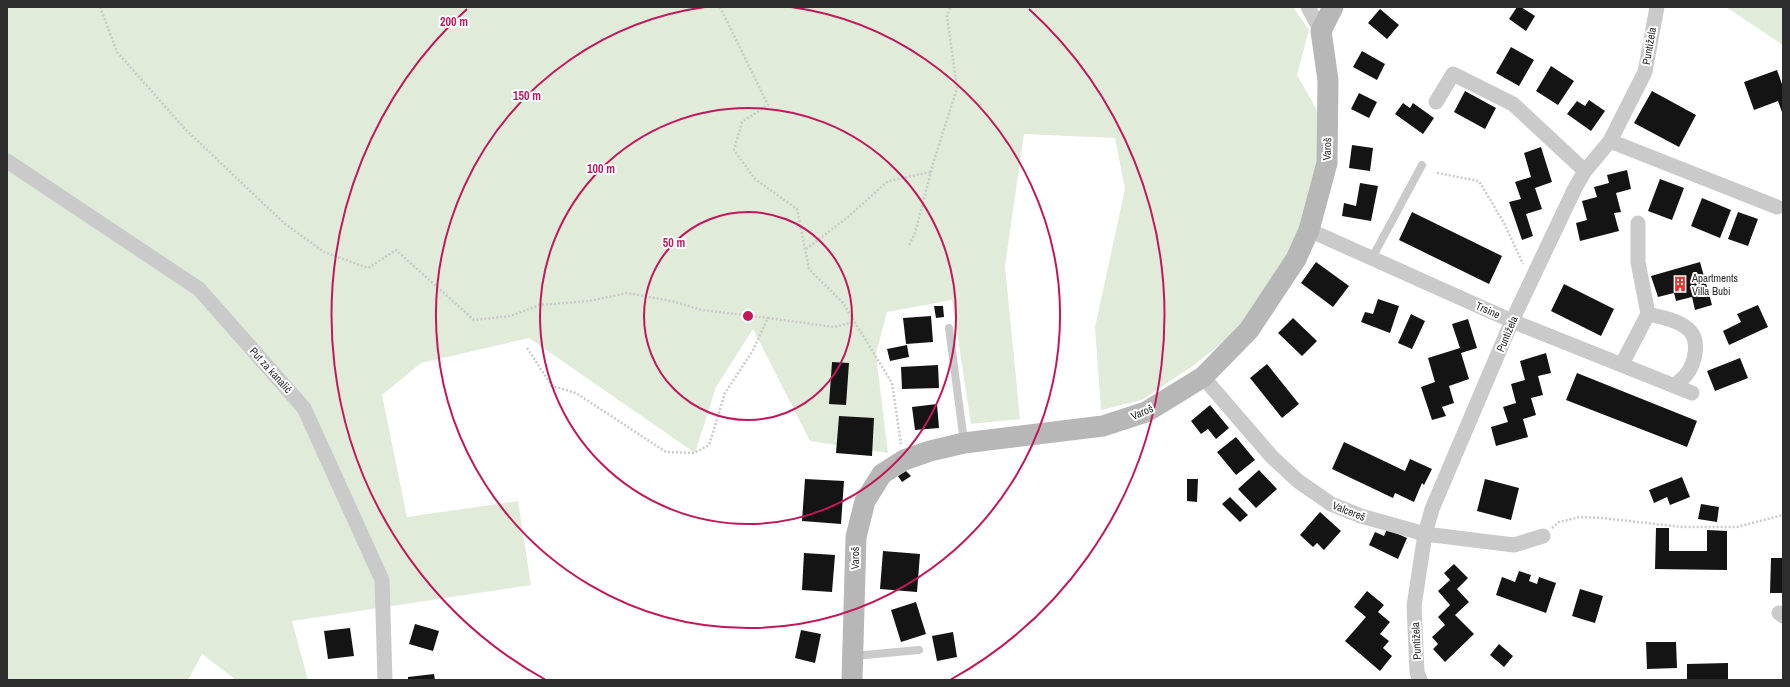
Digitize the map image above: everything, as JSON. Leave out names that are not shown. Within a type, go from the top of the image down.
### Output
[{"type":"main road","points":[[1321,31],[1333,7]]},
{"type":"main road","name":"Varoš","points":[[852,680],[856,537],[865,501],[882,474],[904,460],[930,451],[964,443],[1103,426],[1146,412],[1203,376],[1249,330],[1296,259],[1309,230],[1327,163],[1328,80],[1321,31]]},
{"type":"street","points":[[1308,7],[1321,31]]},
{"type":"street","name":"Puntižela","points":[[1420,680],[1417,672],[1414,606],[1425,534],[1432,509],[1512,320],[1575,188],[1585,171],[1610,141],[1645,72],[1657,7]]},
{"type":"street","points":[[1436,102],[1453,74],[1513,104],[1585,171]]},
{"type":"street","points":[[1610,141],[1778,207]]},
{"type":"street","name":"Put za kanalić","points":[[7,161],[199,289],[304,408],[382,580],[385,680]]},
{"type":"street","points":[[1622,364],[1648,314],[1638,262],[1638,223]]},
{"type":"street","name":"Trsine","points":[[1309,230],[1512,320],[1692,393]]},
{"type":"street","points":[[1648,314],[1673,320],[1689,330],[1695,340],[1696,354],[1687,375],[1675,386]]},
{"type":"street","name":"Valcereš","points":[[1203,376],[1272,457],[1298,481],[1331,504],[1361,516],[1425,534],[1514,546],[1543,536]]},
{"type":"lane","points":[[1372,258],[1422,165]]},
{"type":"lane","points":[[949,328],[964,443]]},
{"type":"lane","points":[[853,656],[919,650]]},
{"type":"path","points":[[100,7],[117,52],[185,129],[284,223],[324,252],[368,268],[396,250],[474,320],[510,316],[540,305],[589,301],[627,293],[672,301],[702,310],[834,327],[854,322]]},
{"type":"path","points":[[720,7],[768,105],[742,122],[734,150],[755,179],[797,209],[809,269],[843,303],[892,383],[904,460]]},
{"type":"path","points":[[909,245],[915,233],[931,172],[957,88],[947,16],[950,7]]},
{"type":"path","points":[[806,249],[848,217],[888,181],[931,172]]},
{"type":"path","points":[[1437,172],[1479,182],[1504,223],[1531,281]]},
{"type":"path","points":[[527,348],[552,386],[576,393],[666,452],[694,454],[709,445],[725,393],[752,352],[768,318]]},
{"type":"path","points":[[1543,536],[1559,522],[1580,517],[1682,527],[1737,527],[1783,515]]},
{"type":"green space","points":[[7,7],[1293,7],[1309,30],[1297,75],[1318,112],[1318,162],[1298,231],[1288,254],[1239,329],[1194,365],[1142,400],[1101,410],[1095,327],[1125,189],[1115,138],[1024,134],[1005,266],[1020,419],[971,424],[952,300],[887,312],[876,354],[888,453],[810,441],[753,329],[716,387],[695,453],[529,338],[421,363],[382,395],[407,517],[518,501],[531,585],[292,621],[308,680],[236,680],[202,654],[188,680],[7,680]]},
{"type":"green space","points":[[1726,7],[1783,7],[1783,45]]},
{"type":"building","points":[[1517,7],[1521,7],[1535,16],[1526,31],[1509,19]]},
{"type":"building","points":[[1380,9],[1399,25],[1387,39],[1368,23]]},
{"type":"building","points":[[1511,47],[1534,60],[1519,86],[1496,73]]},
{"type":"building","points":[[1362,51],[1385,64],[1377,80],[1353,67]]},
{"type":"building","points":[[1551,66],[1574,81],[1558,105],[1536,91]]},
{"type":"building","points":[[1777,70],[1783,87],[1783,115],[1778,101],[1754,110],[1744,82]]},
{"type":"building","points":[[1465,91],[1496,108],[1485,129],[1454,112]]},
{"type":"building","points":[[1652,91],[1696,115],[1679,147],[1634,123]]},
{"type":"building","points":[[1359,93],[1377,102],[1369,118],[1351,109]]},
{"type":"building","points":[[1589,100],[1605,111],[1591,131],[1567,114],[1577,101],[1585,106]]},
{"type":"building","points":[[1403,103],[1410,108],[1413,103],[1434,118],[1423,134],[1395,114]]},
{"type":"building","points":[[1352,145],[1373,148],[1370,171],[1349,168]]},
{"type":"building","points":[[1541,147],[1552,182],[1535,188],[1542,209],[1526,214],[1533,236],[1522,240],[1509,202],[1521,199],[1515,182],[1531,177],[1524,153]]},
{"type":"building","points":[[1627,170],[1631,189],[1616,193],[1621,212],[1614,213],[1619,231],[1580,241],[1576,223],[1587,220],[1582,201],[1597,197],[1594,187],[1609,183],[1607,175]]},
{"type":"building","points":[[1660,179],[1684,188],[1672,220],[1648,211]]},
{"type":"building","points":[[1360,183],[1378,186],[1371,221],[1342,216],[1344,203],[1356,206]]},
{"type":"building","points":[[1702,198],[1731,210],[1720,238],[1691,226]]},
{"type":"building","points":[[1412,212],[1502,256],[1489,284],[1399,240]]},
{"type":"building","points":[[1738,212],[1758,219],[1748,246],[1728,239]]},
{"type":"building","points":[[1316,262],[1349,286],[1333,307],[1301,283]]},
{"type":"building","name":"Apartments Villa Bubi","points":[[1700,262],[1712,305],[1695,310],[1692,297],[1676,301],[1674,293],[1658,297],[1651,276]]},
{"type":"building","points":[[1564,284],[1614,309],[1601,336],[1551,311]]},
{"type":"building","points":[[1378,299],[1399,306],[1390,333],[1361,322],[1365,312],[1373,314]]},
{"type":"building","points":[[1758,305],[1768,327],[1729,345],[1723,331],[1741,322],[1737,314]]},
{"type":"building","points":[[934,306],[943,306],[944,317],[936,318]]},
{"type":"building","points":[[1411,314],[1425,321],[1412,349],[1398,343]]},
{"type":"building","points":[[931,316],[933,342],[906,344],[903,318]]},
{"type":"building","points":[[1293,318],[1317,341],[1302,356],[1278,333]]},
{"type":"building","points":[[1468,319],[1477,348],[1461,353],[1469,379],[1449,386],[1454,403],[1442,407],[1446,416],[1432,420],[1421,387],[1435,382],[1428,358],[1460,348],[1452,324]]},
{"type":"building","points":[[907,345],[909,357],[890,361],[887,349]]},
{"type":"building","points":[[1546,353],[1551,373],[1538,376],[1543,395],[1531,398],[1536,415],[1523,419],[1528,437],[1496,446],[1491,427],[1508,422],[1503,407],[1516,403],[1511,384],[1525,380],[1520,361]]},
{"type":"building","points":[[1740,358],[1748,378],[1715,391],[1707,371]]},
{"type":"building","points":[[832,362],[849,363],[846,405],[829,404]]},
{"type":"building","points":[[1267,364],[1299,404],[1282,418],[1250,378]]},
{"type":"building","points":[[938,365],[939,388],[902,389],[901,367]]},
{"type":"building","points":[[1577,373],[1697,421],[1687,447],[1566,400]]},
{"type":"building","points":[[937,404],[939,428],[915,430],[912,407]]},
{"type":"building","points":[[1210,405],[1229,428],[1216,439],[1208,429],[1201,434],[1191,421]]},
{"type":"building","points":[[839,416],[874,418],[872,456],[836,453]]},
{"type":"building","points":[[1236,437],[1255,460],[1236,475],[1217,452]]},
{"type":"building","points":[[1344,442],[1405,471],[1410,459],[1432,469],[1424,485],[1422,483],[1414,502],[1395,493],[1393,498],[1332,469]]},
{"type":"building","points":[[1259,470],[1277,489],[1256,508],[1238,489]]},
{"type":"building","points":[[906,471],[911,476],[902,482],[898,476]]},
{"type":"building","points":[[1682,477],[1690,497],[1670,505],[1667,497],[1654,503],[1649,490]]},
{"type":"building","points":[[805,479],[844,481],[841,524],[802,521]]},
{"type":"building","points":[[1187,479],[1198,479],[1197,502],[1187,501]]},
{"type":"building","points":[[1485,479],[1519,488],[1511,520],[1477,511]]},
{"type":"building","points":[[1230,497],[1248,515],[1240,522],[1222,504]]},
{"type":"building","points":[[1701,504],[1719,507],[1717,522],[1698,519]]},
{"type":"building","points":[[1320,512],[1341,531],[1324,550],[1317,543],[1313,547],[1300,535]]},
{"type":"building","points":[[1656,528],[1669,528],[1669,551],[1707,551],[1707,530],[1727,531],[1727,570],[1655,569]]},
{"type":"building","points":[[1387,529],[1407,538],[1398,559],[1369,545],[1375,532],[1384,536]]},
{"type":"building","points":[[883,551],[920,554],[917,592],[880,589]]},
{"type":"building","points":[[804,553],[835,555],[832,592],[802,590]]},
{"type":"building","points":[[1771,558],[1783,558],[1783,593],[1770,593]]},
{"type":"building","points":[[1454,564],[1468,578],[1457,589],[1469,602],[1455,615],[1474,634],[1445,662],[1433,649],[1438,644],[1432,637],[1445,625],[1438,617],[1450,605],[1438,591],[1450,580],[1444,573]]},
{"type":"building","points":[[1519,571],[1531,575],[1529,581],[1537,584],[1539,577],[1556,583],[1546,613],[1496,595],[1502,577],[1515,582]]},
{"type":"building","points":[[1580,589],[1603,596],[1595,623],[1572,616]]},
{"type":"building","points":[[1367,591],[1384,605],[1378,612],[1390,622],[1380,634],[1389,641],[1383,648],[1392,656],[1380,671],[1345,641],[1366,617],[1354,607]]},
{"type":"building","points":[[916,602],[926,634],[901,642],[891,610]]},
{"type":"building","points":[[415,624],[439,631],[433,651],[409,644]]},
{"type":"building","points":[[350,628],[354,656],[328,659],[324,631]]},
{"type":"building","points":[[801,630],[821,634],[815,663],[795,658]]},
{"type":"building","points":[[953,632],[957,657],[937,661],[932,636]]},
{"type":"building","points":[[1646,642],[1676,642],[1677,668],[1647,669]]},
{"type":"building","points":[[1499,644],[1513,656],[1504,667],[1490,655]]},
{"type":"building","points":[[1728,663],[1728,680],[1687,680],[1687,664]]},
{"type":"building","points":[[434,674],[435,680],[408,680],[408,677]]},
{"type":"place","name":"Apartments Villa Bubi","points":[[1680,284]]}]
